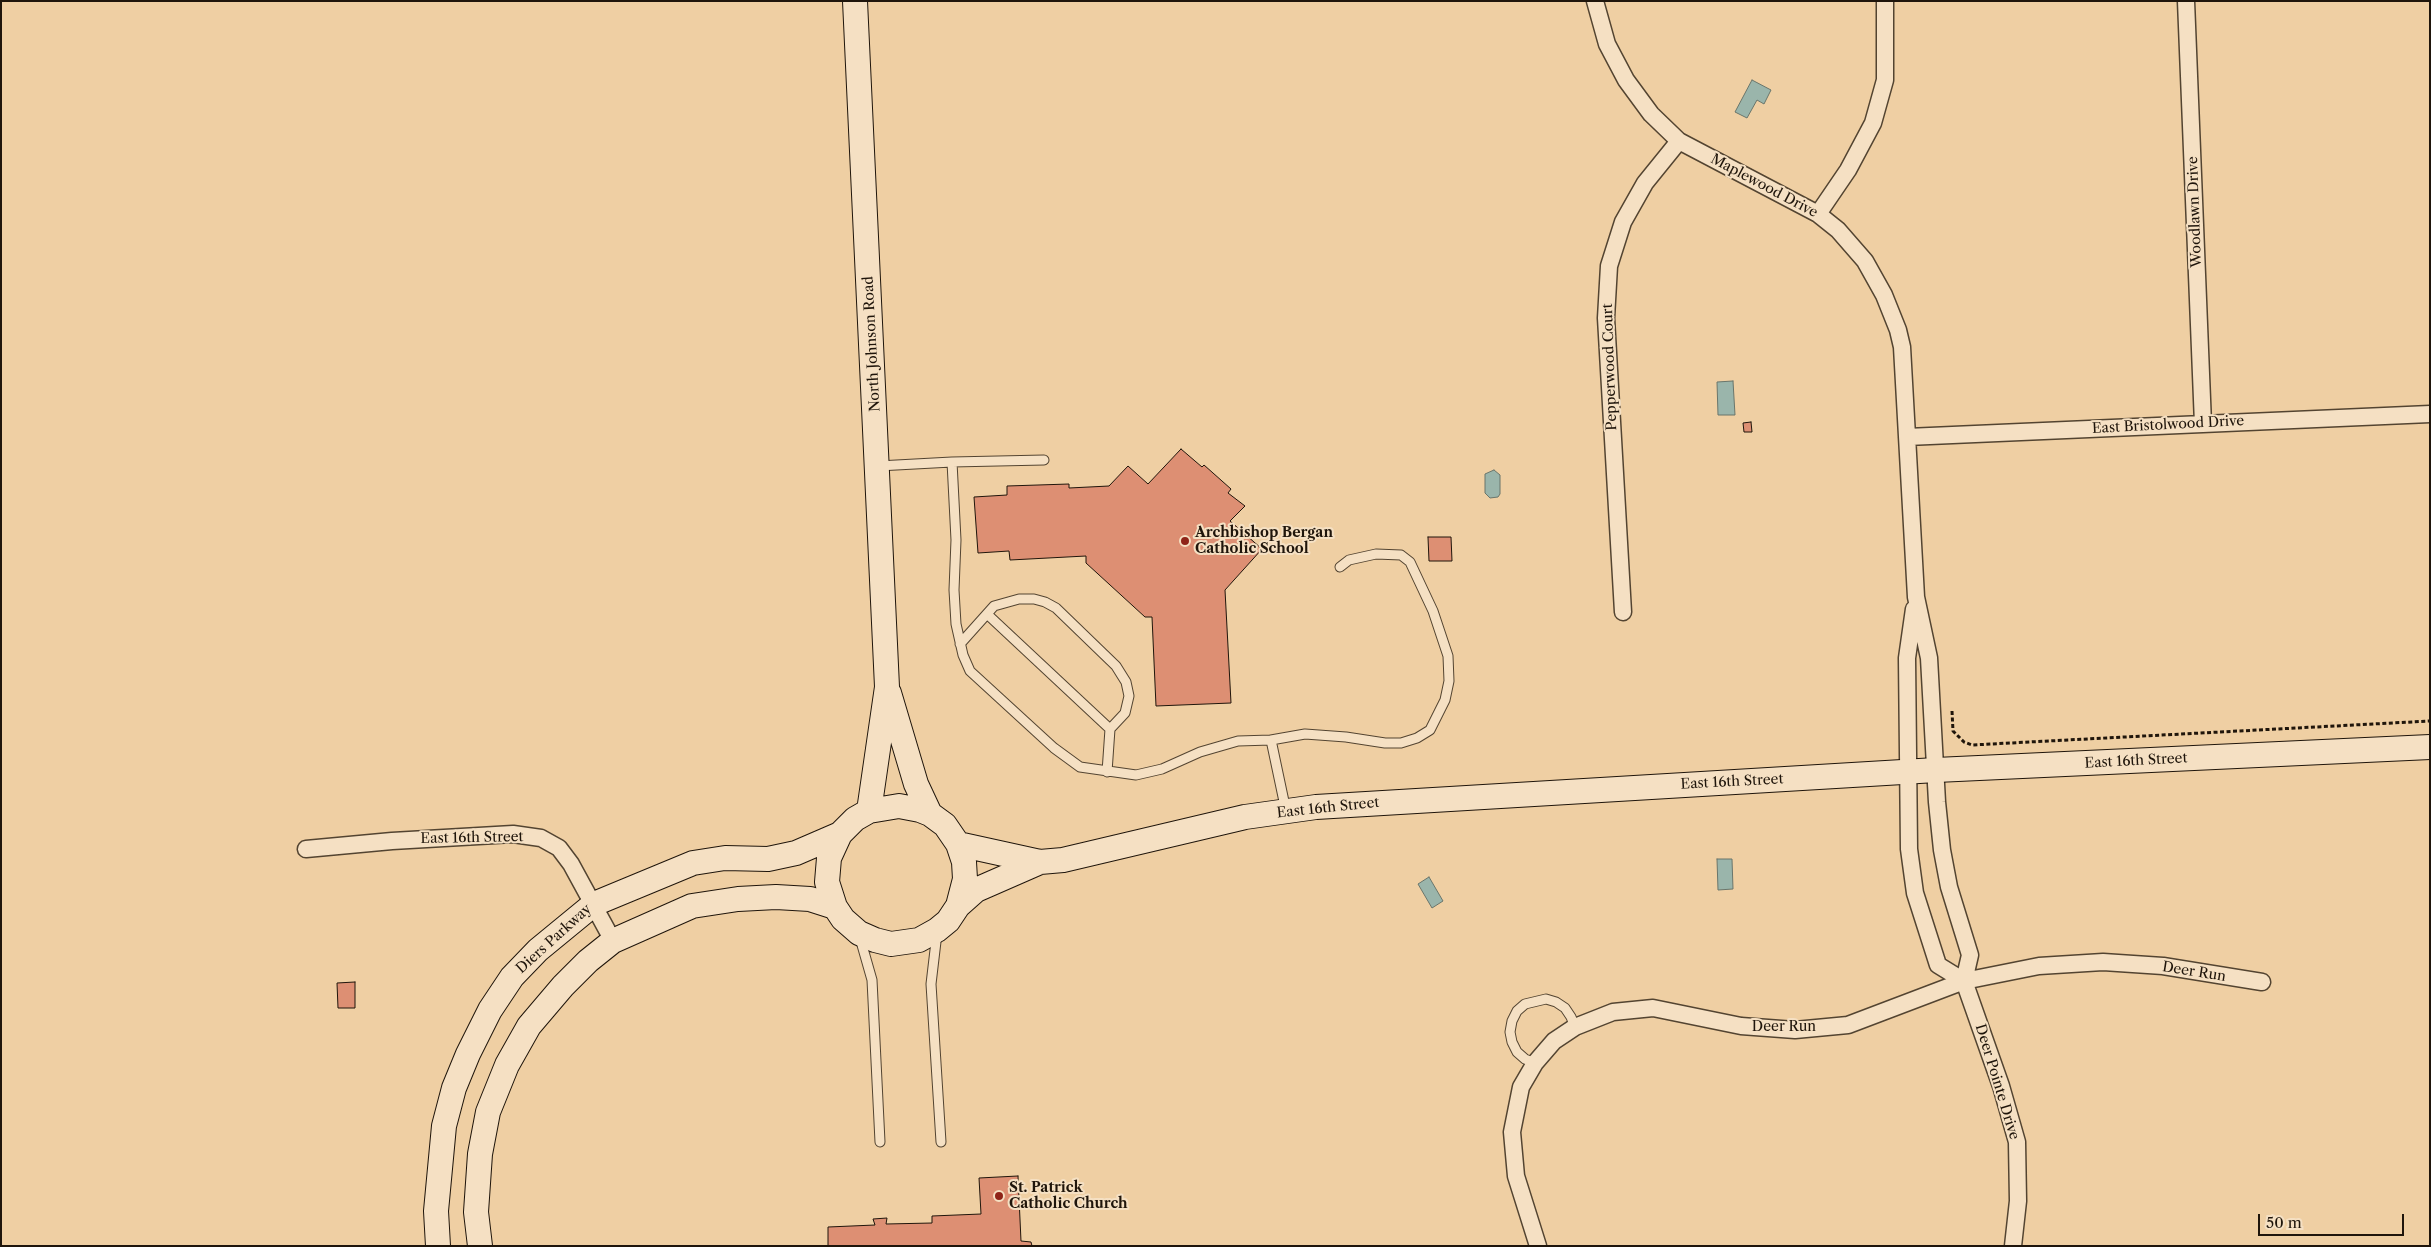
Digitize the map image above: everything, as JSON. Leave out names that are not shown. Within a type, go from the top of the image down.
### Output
[{"type":"main road","name":"North Johnson Road","points":[[855,1],[887,686],[869,811]]},
{"type":"main road","name":"North Johnson Road","points":[[887,686],[916,784],[930,814]]},
{"type":"main road","name":"East 16th Street","points":[[958,844],[1040,862],[1063,860],[1245,817],[1316,807],[1936,770],[2430,747]]},
{"type":"main road","points":[[899,806],[930,814],[944,825],[958,844],[964,862],[965,879],[958,906],[948,921],[937,930],[918,940],[891,944],[859,933],[834,907],[827,882],[829,858],[840,834],[855,819],[869,811],[899,806]]},
{"type":"main road","name":"Diers Parkway","points":[[438,1246],[436,1211],[444,1126],[454,1088],[468,1054],[490,1010],[512,977],[538,950],[594,904],[693,864],[725,858],[768,859],[796,853],[840,834]]},
{"type":"main road","name":"East 16th Street","points":[[958,906],[976,890],[1040,862]]},
{"type":"main road","points":[[480,1246],[476,1212],[480,1154],[488,1112],[507,1065],[529,1026],[563,986],[588,961],[613,941],[692,906],[738,899],[776,897],[810,899],[834,907]]},
{"type":"street","name":"Maplewood Drive","points":[[1595,1],[1607,44],[1626,80],[1651,114],[1679,141],[1818,214],[1838,230],[1865,261],[1884,295],[1902,348],[1916,597],[1929,658],[1936,770]]},
{"type":"street","points":[[1818,214],[1848,170],[1873,122],[1885,80],[1885,1]]},
{"type":"street","name":"Woodlawn Drive","points":[[2186,1],[2203,424]]},
{"type":"street","name":"Pepperwood Court","points":[[1623,612],[1606,318],[1608,266],[1623,222],[1645,183],[1679,141]]},
{"type":"street","name":"East Bristolwood Drive","points":[[1907,437],[2430,414]]},
{"type":"street","name":"Maplewood Drive","points":[[1910,772],[1907,658],[1916,597]]},
{"type":"street","points":[[1910,772],[1907,815],[1915,893],[1938,965],[1964,980],[1970,955],[1949,887],[1942,850],[1936,770]]},
{"type":"street","name":"East 16th Street","points":[[306,849],[392,841],[513,834],[541,838],[558,848],[565,856],[594,904],[613,941]]},
{"type":"street","name":"Deer Run","points":[[1538,1246],[1516,1176],[1512,1132],[1521,1087],[1535,1063],[1554,1041],[1575,1027],[1613,1012],[1653,1008],[1741,1026],[1795,1030],[1848,1024],[1964,980],[2039,966],[2103,962],[2163,966],[2262,982]]},
{"type":"street","name":"Deer Pointe Drive","points":[[1964,980],[2001,1086],[2017,1142],[2018,1201],[2013,1246]]},
{"type":"lane","points":[[878,466],[1044,460]]},
{"type":"lane","points":[[952,462],[956,540],[954,590],[956,624],[960,644],[970,672],[1054,748],[1080,767],[1136,775],[1162,769],[1200,752],[1238,742],[1271,740],[1305,734],[1384,743],[1401,743],[1416,738],[1430,730],[1438,716],[1449,681],[1448,656],[1432,611],[1410,562],[1401,555],[1376,554],[1349,560],[1340,567]]},
{"type":"lane","points":[[960,644],[994,606],[1019,599],[1034,599],[1056,608],[1116,666],[1126,682],[1129,696],[1125,713],[1110,729],[1107,772]]},
{"type":"lane","points":[[987,614],[1110,729]]},
{"type":"lane","points":[[1271,740],[1286,811]]},
{"type":"lane","points":[[937,930],[931,984],[941,1142]]},
{"type":"lane","points":[[859,933],[872,980],[880,1142]]},
{"type":"lane","points":[[1535,1063],[1525,1059],[1517,1052],[1512,1042],[1510,1032],[1512,1021],[1517,1011],[1525,1004],[1546,999],[1556,1002],[1568,1013],[1575,1027]]},
{"type":"path","points":[[1951,703],[1953,731],[1964,742],[1972,744],[2430,721]]},
{"type":"shaded area","points":[[1752,80],[1771,90],[1764,104],[1757,100],[1747,118],[1735,112]]},
{"type":"shaded area","points":[[1733,381],[1735,415],[1718,415],[1717,382]]},
{"type":"shaded area","points":[[1494,470],[1500,475],[1500,494],[1498,497],[1490,498],[1485,493],[1485,474]]},
{"type":"shaded area","points":[[1717,859],[1732,859],[1733,889],[1718,890]]},
{"type":"shaded area","points":[[1429,877],[1443,901],[1432,908],[1418,884]]},
{"type":"building","points":[[1751,422],[1752,432],[1744,432],[1743,423]]},
{"type":"building","name":"Archbishop Bergan Catholic School","points":[[1181,449],[1202,467],[1204,465],[1231,489],[1228,493],[1245,506],[1230,521],[1262,549],[1225,590],[1231,703],[1156,706],[1152,617],[1145,617],[1086,563],[1086,556],[1010,560],[1009,551],[978,553],[974,497],[1007,495],[1007,486],[1069,484],[1069,488],[1109,486],[1128,466],[1148,484]]},
{"type":"building","points":[[1428,537],[1451,537],[1452,561],[1429,561]]},
{"type":"building","points":[[355,982],[355,1008],[338,1008],[337,983]]},
{"type":"building","name":"St. Patrick Catholic Church","points":[[1018,1176],[1021,1241],[1031,1242],[1032,1246],[828,1246],[828,1227],[875,1225],[873,1219],[887,1218],[886,1224],[932,1223],[932,1216],[981,1214],[979,1178]]},
{"type":"place","name":"Archbishop Bergan Catholic School","points":[[1185,541]]},
{"type":"place","name":"St. Patrick Catholic Church","points":[[999,1196]]}]
